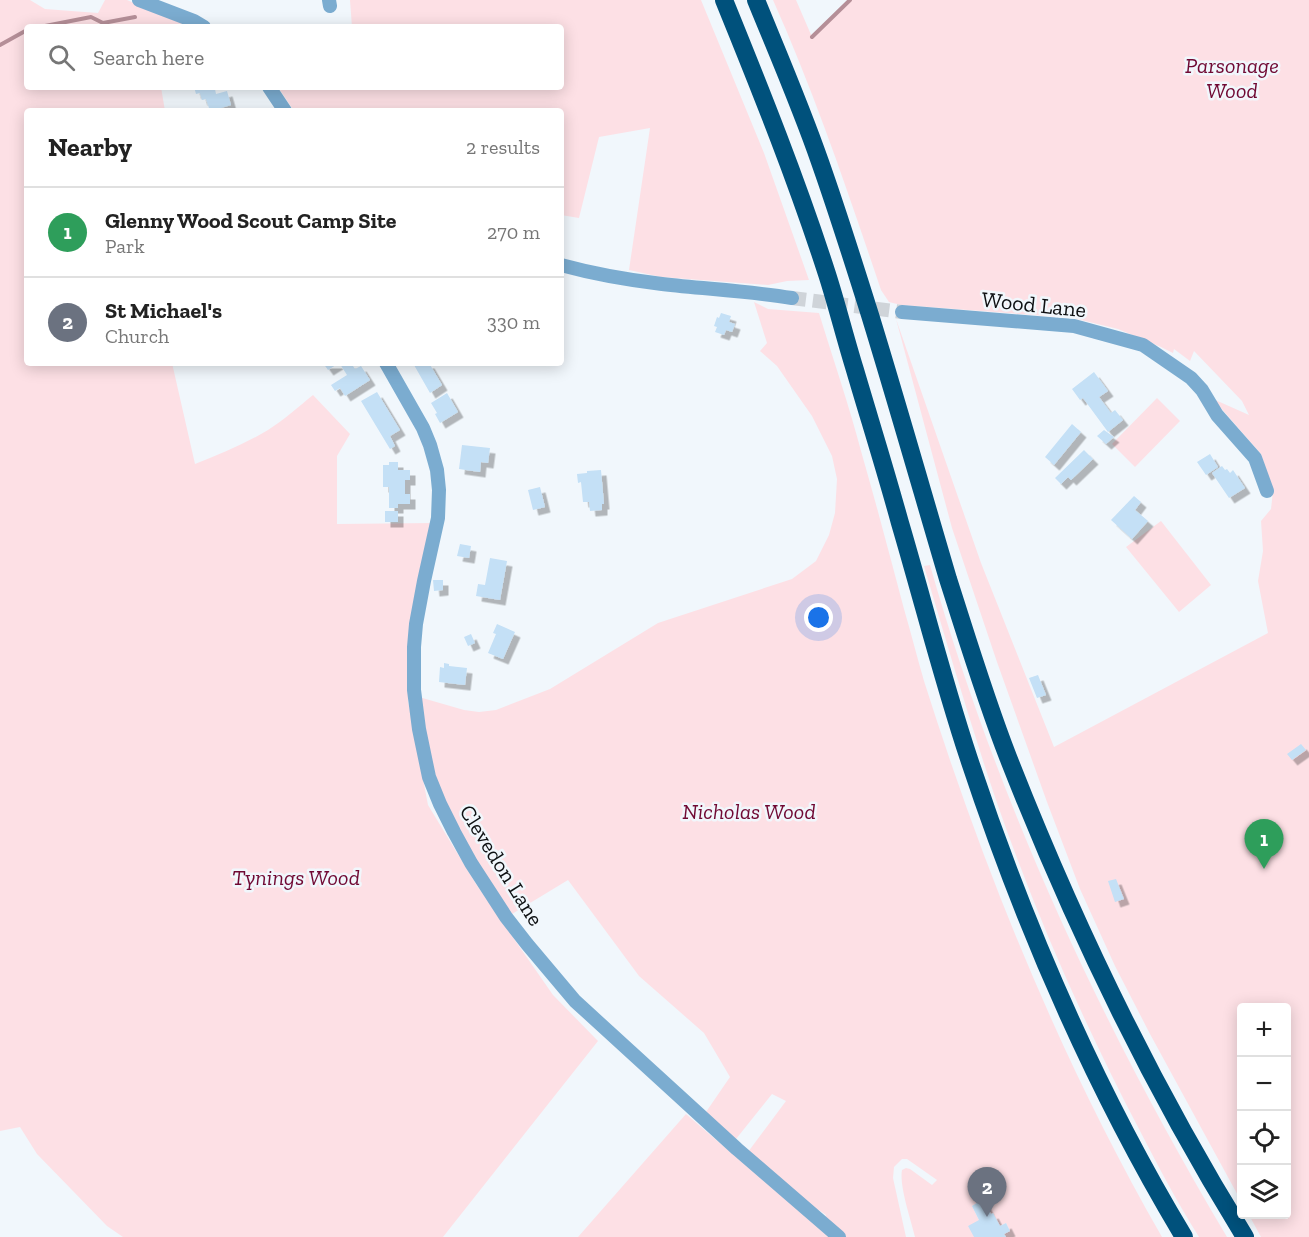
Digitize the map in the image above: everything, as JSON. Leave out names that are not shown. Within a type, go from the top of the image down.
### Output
[{"type":"highway","points":[[724,0],[770,112],[828,276],[950,700],[968,758],[1023,910],[1058,992],[1115,1112],[1184,1237]]},
{"type":"highway","points":[[756,0],[823,171],[871,318],[959,614],[1008,756],[1091,952],[1144,1060],[1197,1157],[1245,1237]]},
{"type":"street","points":[[139,0],[199,24]]},
{"type":"street","points":[[270,90],[283,108]]},
{"type":"street","points":[[564,266],[661,284],[757,292],[792,298]]},
{"type":"street","name":"Wood Lane","points":[[902,312],[1074,326],[1143,345],[1191,378],[1202,390],[1217,415],[1255,458],[1267,491]]},
{"type":"street","name":"Clevedon Lane","points":[[388,366],[423,428],[437,470],[438,518],[416,624],[414,690],[429,777],[449,822],[471,863],[506,917],[575,1001],[737,1149],[839,1237]]},
{"type":"green space","name":"Tynings Wood","points":[[0,0],[30,0],[45,9],[98,13],[105,0],[127,0],[186,23],[24,24],[24,90],[162,90],[164,108],[24,108],[24,366],[173,366],[195,464],[268,430],[313,395],[350,434],[337,456],[337,524],[433,523],[408,665],[408,701],[428,805],[476,884],[553,995],[598,1041],[443,1237],[123,1237],[107,1226],[37,1154],[20,1127],[0,1131]]},
{"type":"green space","points":[[350,0],[701,0],[764,153],[809,280],[768,285],[661,277],[629,270],[650,128],[599,137],[579,218],[564,216],[564,108],[292,108],[280,90],[564,90],[564,24],[352,24]]},
{"type":"green space","name":"Parsonage Wood","points":[[773,0],[796,0],[812,37],[850,0],[1309,0],[1309,1237],[1261,1237],[1251,1219],[1291,1219],[1291,1003],[1237,1003],[1237,1194],[1150,1034],[1115,966],[1080,889],[997,662],[952,528],[896,319],[981,563],[1054,747],[1268,633],[1258,581],[1263,551],[1261,521],[1271,509],[1273,491],[1261,454],[1213,399],[1249,415],[1242,401],[1194,351],[1190,361],[1174,349],[1173,353],[1118,329],[1073,318],[901,305],[889,302],[881,290],[817,107]]},
{"type":"green space","name":"Nicholas Wood","points":[[754,302],[768,309],[819,313],[856,434],[924,681],[973,825],[999,895],[1058,1035],[1125,1170],[1162,1237],[1006,1237],[1004,1234],[1010,1231],[1006,1223],[1000,1226],[983,1200],[972,1206],[979,1220],[974,1237],[915,1237],[904,1194],[902,1170],[910,1169],[932,1185],[937,1180],[907,1159],[902,1159],[894,1167],[893,1178],[906,1237],[844,1237],[824,1221],[826,1215],[819,1210],[814,1213],[748,1152],[786,1101],[772,1094],[736,1139],[706,1112],[730,1077],[704,1033],[639,976],[568,880],[512,914],[475,858],[444,798],[429,756],[419,697],[464,710],[479,712],[496,710],[550,689],[658,623],[792,579],[816,561],[829,535],[835,513],[837,479],[832,456],[812,416],[777,366],[760,351],[767,343]]},
{"type":"green space","points":[[1157,398],[1180,421],[1135,467],[1112,444]]},
{"type":"green space","points":[[1161,521],[1211,585],[1179,612],[1126,547]]},
{"type":"green space","points":[[930,565],[987,740],[1020,826],[1057,911],[1137,1077],[1227,1237],[1199,1237],[1161,1170],[1080,1009],[1027,884],[986,771],[924,566]]},
{"type":"green space","points":[[686,1114],[829,1237],[578,1237]]},
{"type":"building","points":[[195,90],[215,90],[216,94],[227,91],[231,105],[209,108],[206,99],[202,100],[200,93],[196,94]]},
{"type":"building","points":[[721,313],[731,316],[729,322],[735,324],[732,332],[726,330],[724,335],[715,332],[717,327],[714,326]]},
{"type":"building","points":[[341,366],[353,366],[355,369],[361,366],[370,380],[345,396],[340,388],[335,391],[331,385],[347,375]]},
{"type":"building","points":[[415,366],[431,366],[442,385],[430,393]]},
{"type":"building","points":[[1094,372],[1108,391],[1099,397],[1111,413],[1115,410],[1123,420],[1108,432],[1083,398],[1080,400],[1072,389]]},
{"type":"building","points":[[377,392],[400,430],[390,436],[395,446],[390,449],[361,401]]},
{"type":"building","points":[[447,393],[458,412],[440,423],[431,403]]},
{"type":"building","points":[[1072,424],[1081,432],[1054,465],[1045,457]]},
{"type":"building","points":[[1104,430],[1114,437],[1106,444],[1097,436]]},
{"type":"building","points":[[462,445],[490,448],[488,463],[481,462],[480,472],[459,469]]},
{"type":"building","points":[[1084,450],[1093,459],[1071,480],[1068,477],[1061,484],[1055,478]]},
{"type":"building","points":[[1210,454],[1218,467],[1206,475],[1197,462]]},
{"type":"building","points":[[389,462],[398,462],[398,470],[410,470],[410,480],[405,480],[405,494],[410,494],[410,504],[398,504],[398,508],[389,508],[389,487],[383,487],[383,465],[389,465]]},
{"type":"building","points":[[1222,466],[1230,473],[1233,470],[1245,488],[1229,498],[1212,473]]},
{"type":"building","points":[[601,470],[604,504],[602,504],[602,510],[590,511],[589,502],[583,502],[581,482],[578,483],[577,474]]},
{"type":"building","points":[[540,487],[545,507],[533,510],[528,490]]},
{"type":"building","points":[[1134,496],[1141,502],[1135,510],[1148,521],[1132,539],[1111,520]]},
{"type":"building","points":[[385,511],[398,511],[398,522],[385,522]]},
{"type":"building","points":[[460,544],[471,546],[469,558],[457,556]]},
{"type":"building","points":[[490,558],[507,561],[500,600],[476,596],[478,584],[485,585]]},
{"type":"building","points":[[433,580],[443,580],[443,590],[434,591]]},
{"type":"building","points":[[497,624],[515,632],[503,659],[488,653],[496,634],[493,633]]},
{"type":"building","points":[[471,634],[475,643],[468,646],[464,637]]},
{"type":"building","points":[[444,663],[449,666],[467,668],[465,685],[439,682],[440,667],[444,668]]},
{"type":"building","points":[[1038,675],[1046,695],[1037,698],[1029,678]]},
{"type":"building","points":[[1301,744],[1306,750],[1292,760],[1287,754]]},
{"type":"building","points":[[1116,879],[1124,899],[1115,902],[1108,881]]},
{"type":"building","points":[[983,1199],[1000,1226],[1006,1223],[1010,1231],[1004,1234],[1006,1237],[974,1237],[968,1226],[979,1220],[972,1206]]},
{"type":"waterway","points":[[812,37],[850,0]]},
{"type":"waterway","points":[[55,24],[91,17],[103,23],[135,17]]},
{"type":"waterway","points":[[0,45],[24,32]]},
{"type":"tunnel","points":[[792,298],[902,312]]},
{"type":"place","name":"Glenny Wood Scout Camp Site","points":[[1264,869]]},
{"type":"place","name":"St Michael's","points":[[987,1217]]}]
